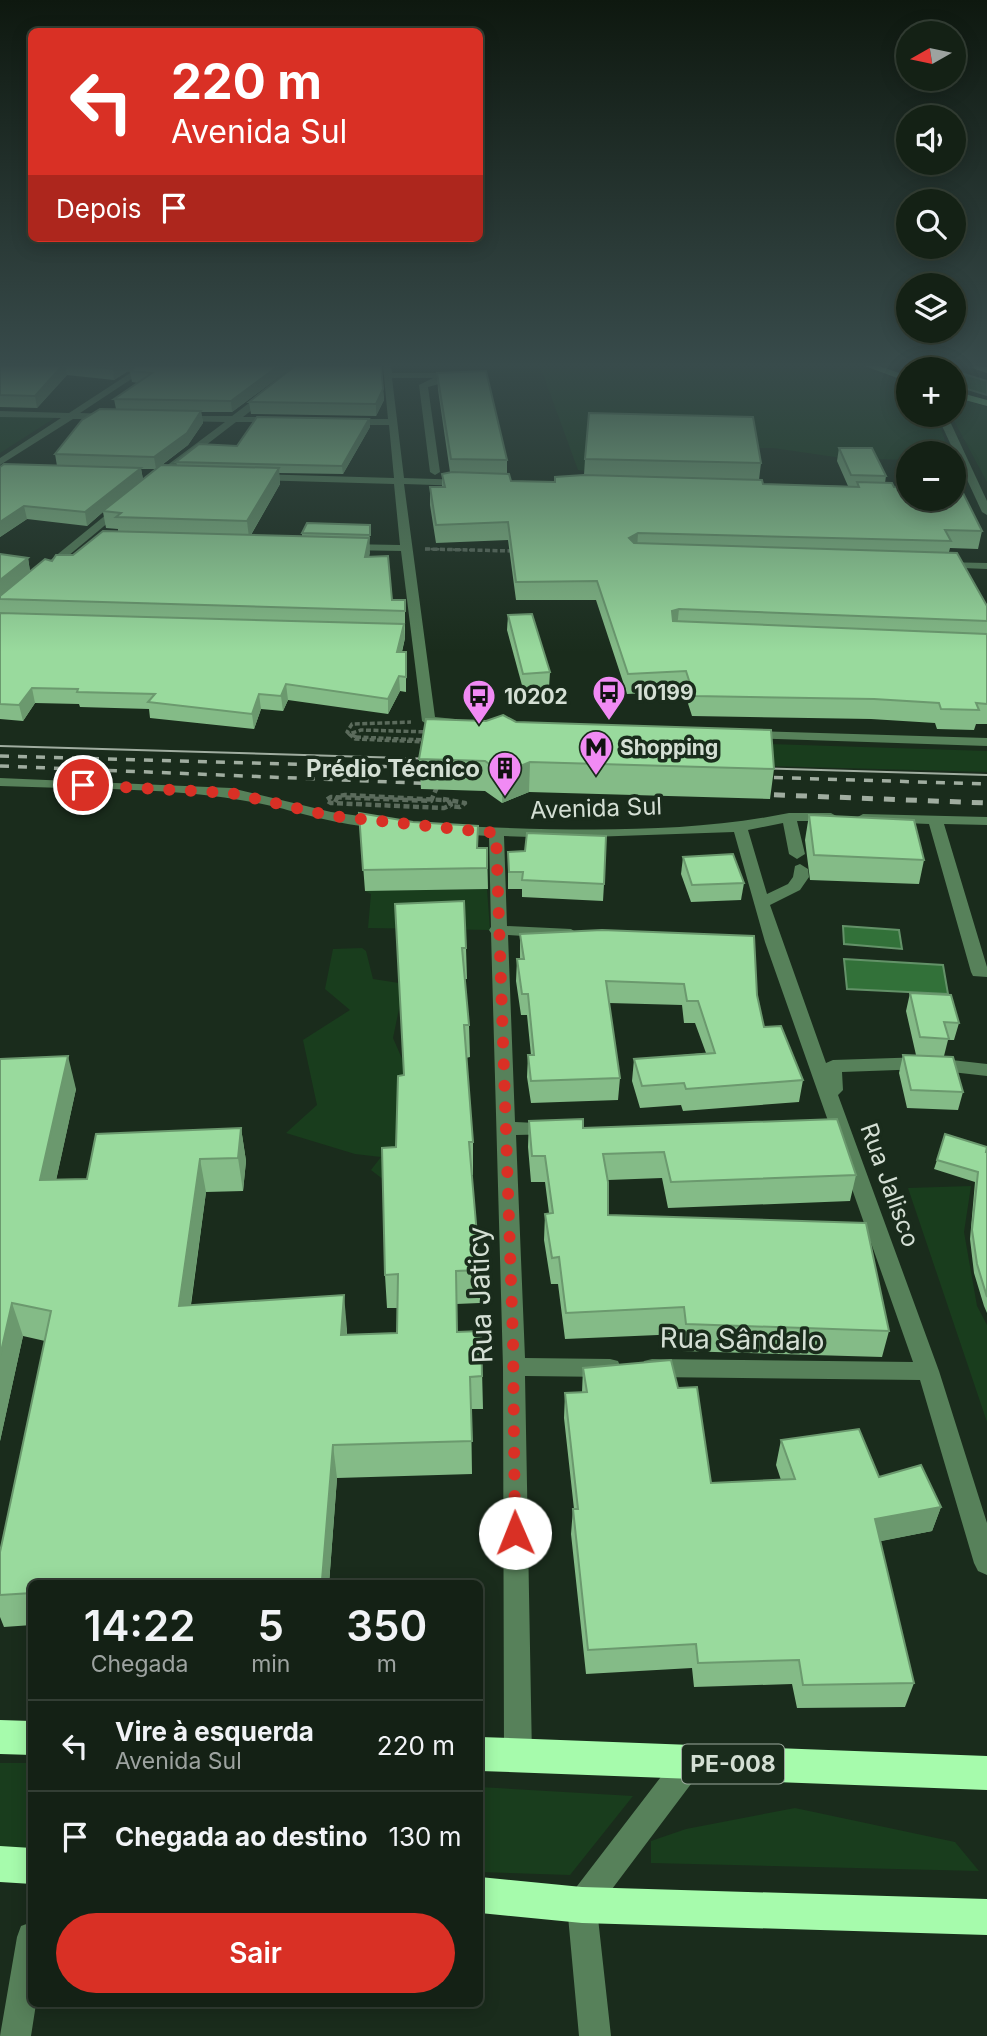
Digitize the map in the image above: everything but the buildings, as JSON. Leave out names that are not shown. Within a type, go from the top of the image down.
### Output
[{"type":"highway","points":[[0,1737],[28,1738]]},
{"type":"highway","name":"PE-008","points":[[483,1754],[987,1773]]},
{"type":"highway","points":[[0,1864],[28,1866]]},
{"type":"highway","points":[[483,1895],[582,1905],[987,1917]]},
{"type":"street","points":[[141,491],[178,461]]},
{"type":"street","points":[[398,461],[406,548],[432,727],[461,722]]},
{"type":"street","points":[[433,461],[435,472]]},
{"type":"street","points":[[963,461],[987,512]]},
{"type":"street","points":[[0,471],[13,472]]},
{"type":"street","points":[[147,475],[173,475]]},
{"type":"street","points":[[240,477],[482,484]]},
{"type":"street","points":[[967,496],[980,497]]},
{"type":"street","points":[[41,573],[131,499]]},
{"type":"street","points":[[83,539],[96,539]]},
{"type":"street","points":[[339,546],[406,548]]},
{"type":"street","points":[[933,565],[987,566]]},
{"type":"street","points":[[404,633],[418,633]]},
{"type":"street","points":[[737,734],[987,742]]},
{"type":"street","points":[[0,782],[221,792],[331,816],[392,824]]},
{"type":"street","points":[[561,834],[562,817]]},
{"type":"street","points":[[762,903],[794,887],[801,877],[789,817]]},
{"type":"street","name":"Avenida Sul","points":[[441,829],[561,834],[740,827],[789,817],[987,821]]},
{"type":"street","points":[[935,819],[979,972],[987,972]]},
{"type":"street","name":"Rua Jalisco","points":[[740,827],[762,903],[767,942],[835,1108],[928,1371],[987,1563]]},
{"type":"street","name":"Rua Jaticy","points":[[496,833],[514,1367],[518,1756]]},
{"type":"street","points":[[498,930],[594,934]]},
{"type":"street","points":[[835,1108],[833,1066],[925,1063],[987,1070]]},
{"type":"street","points":[[507,1128],[577,1129]]},
{"type":"street","points":[[815,1133],[843,1133]]},
{"type":"street","name":"Rua Sândalo","points":[[514,1367],[928,1371]]},
{"type":"street","points":[[595,2036],[582,1905],[690,1762]]},
{"type":"street","points":[[15,2036],[28,1960]]},
{"type":"path","points":[[406,548],[516,551]]},
{"type":"path","points":[[432,727],[352,724],[347,732],[356,737],[434,740]]},
{"type":"path","points":[[432,727],[361,730],[352,732],[349,736],[355,739],[440,742]]},
{"type":"path","points":[[435,798],[439,775]]},
{"type":"path","points":[[331,816],[337,797],[341,795],[443,800],[450,802],[450,806]]},
{"type":"path","points":[[331,797],[426,801],[435,798],[460,799],[465,803],[460,807],[331,803],[327,800],[331,797]]},
{"type":"shaded area","points":[[575,461],[665,461],[595,472],[578,470]]},
{"type":"shaded area","points":[[976,461],[987,461],[987,482]]},
{"type":"shaded area","points":[[651,740],[987,751],[987,772],[768,766]]},
{"type":"shaded area","points":[[487,889],[490,930],[368,928],[371,894],[365,891]]},
{"type":"shaded area","points":[[843,926],[899,930],[902,949],[844,944]]},
{"type":"shaded area","points":[[362,948],[366,951],[373,979],[399,983],[400,1004],[393,1038],[403,1061],[404,1086],[399,1145],[384,1180],[371,1170],[381,1157],[355,1154],[286,1133],[317,1105],[303,1040],[350,1010],[325,989],[333,949]]},
{"type":"shaded area","points":[[844,959],[943,965],[948,994],[847,989]]},
{"type":"shaded area","points":[[971,1186],[964,1232],[977,1306],[987,1325],[987,1422],[908,1188]]},
{"type":"shaded area","points":[[0,1763],[28,1763],[28,1855],[0,1854]]},
{"type":"shaded area","points":[[483,1787],[633,1796],[570,1875],[483,1872]]},
{"type":"shaded area","points":[[795,1808],[955,1842],[979,1871],[651,1863],[651,1841],[686,1829]]},
{"type":"tram line","points":[[0,746],[437,759]]},
{"type":"tram line","points":[[756,768],[987,775]]},
{"type":"railway","points":[[0,756],[437,768]]},
{"type":"railway","points":[[0,766],[441,784]]},
{"type":"railway","points":[[756,777],[987,784]]},
{"type":"railway","points":[[752,794],[987,803]]},
{"type":"place","name":"10199","points":[[609,722]]},
{"type":"place","name":"10202","points":[[479,726]]},
{"type":"place","name":"Shopping","points":[[596,777]]},
{"type":"place","name":"Prédio Técnico","points":[[505,798]]},
{"type":"route","points":[[83,785],[231,793],[331,816],[496,833],[513,1340],[515,1533]]}]
